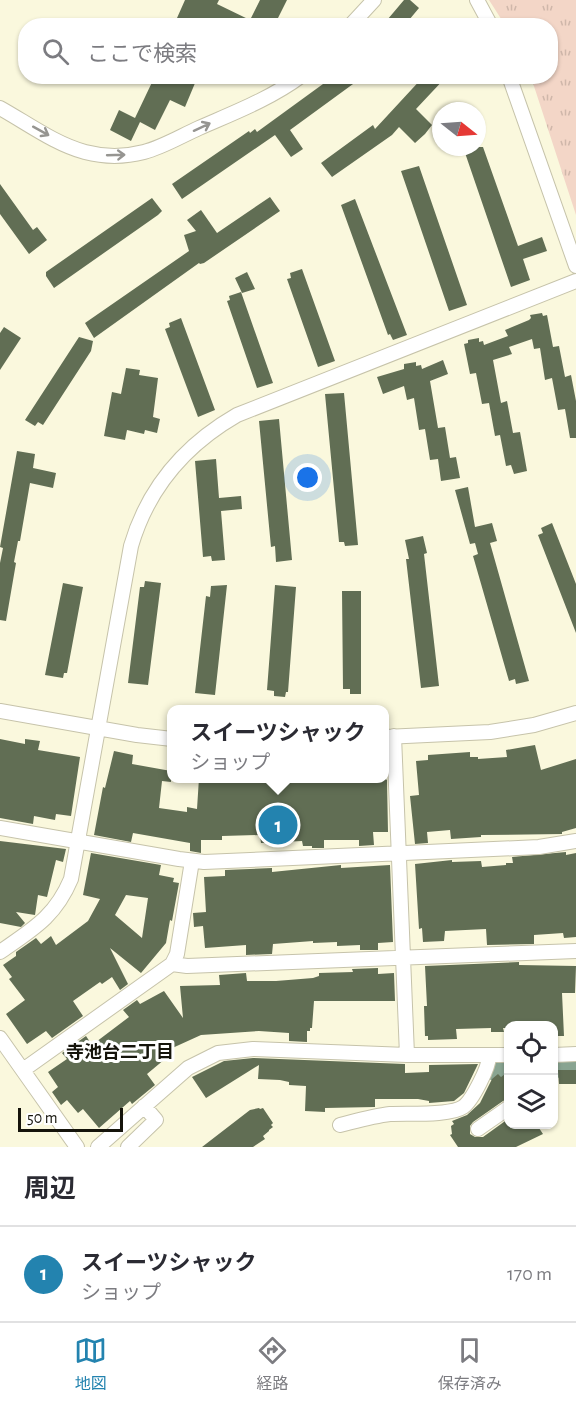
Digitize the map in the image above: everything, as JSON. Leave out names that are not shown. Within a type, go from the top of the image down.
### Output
[{"type":"street","points":[[357,18],[374,0]]},
{"type":"street","points":[[477,0],[487,18]]},
{"type":"street","points":[[0,108],[84,152],[105,156],[123,155],[145,152],[166,144],[289,84]]},
{"type":"street","points":[[512,84],[576,266]]},
{"type":"street","points":[[0,952],[34,928],[57,907],[71,879],[127,564],[134,537],[152,494],[185,452],[211,431],[237,415],[576,281]]},
{"type":"street","points":[[0,711],[167,738]]},
{"type":"street","points":[[406,1055],[399,853],[389,737],[490,732],[534,725],[576,713]]},
{"type":"street","points":[[0,828],[192,861],[539,847],[576,841]]},
{"type":"street","points":[[23,1070],[172,964],[177,954],[192,861]]},
{"type":"street","points":[[172,964],[187,966],[576,951]]},
{"type":"street","points":[[0,1038],[77,1147]]},
{"type":"street","points":[[98,1147],[188,1068],[218,1053],[253,1049],[406,1055],[504,1055]]},
{"type":"street","points":[[558,1055],[576,1054]]},
{"type":"street","points":[[340,1125],[388,1114],[452,1112],[462,1108],[470,1100],[490,1062],[489,1055]]},
{"type":"street","points":[[128,1147],[156,1120],[144,1106]]},
{"type":"street","points":[[478,1129],[504,1111]]},
{"type":"green space","points":[[489,0],[576,0],[576,215],[533,84],[558,84],[558,18],[501,18]]},
{"type":"building","points":[[185,0],[219,0],[217,4],[246,18],[177,18]]},
{"type":"building","points":[[260,0],[287,0],[278,18],[251,18]]},
{"type":"building","points":[[404,0],[410,0],[419,8],[411,18],[389,18]]},
{"type":"building","points":[[151,84],[195,84],[185,107],[170,100],[155,130],[140,122],[131,141],[110,130],[119,110],[135,118]]},
{"type":"building","points":[[323,84],[353,84],[290,130],[303,149],[291,157],[275,135],[182,199],[172,184],[249,131],[250,133],[255,129],[257,132]]},
{"type":"building","points":[[417,84],[439,84],[416,109],[432,125],[415,143],[399,127],[392,135],[332,177],[321,163],[373,125],[375,129]]},
{"type":"building","points":[[486,155],[518,246],[542,237],[547,251],[523,259],[530,280],[511,287],[466,156]]},
{"type":"building","points":[[419,166],[467,305],[449,311],[401,171]]},
{"type":"building","points":[[0,184],[33,230],[37,227],[47,240],[29,254],[0,214]]},
{"type":"building","points":[[270,197],[280,211],[204,263],[199,263],[94,338],[85,323],[189,251],[184,235],[196,231],[187,220],[201,210],[217,233]]},
{"type":"building","points":[[152,198],[162,211],[158,215],[54,288],[46,272]]},
{"type":"building","points":[[355,199],[407,335],[393,340],[390,334],[388,335],[341,205]]},
{"type":"building","points":[[302,269],[335,361],[318,367],[287,279],[291,278],[290,273]]},
{"type":"building","points":[[247,272],[255,289],[242,293],[235,278]]},
{"type":"building","points":[[241,292],[273,383],[257,388],[227,301],[230,300],[229,296]]},
{"type":"building","points":[[542,313],[543,316],[547,315],[553,347],[559,346],[565,377],[571,375],[576,401],[576,438],[570,438],[565,409],[558,410],[552,378],[545,380],[540,348],[534,349],[532,339],[509,347],[512,354],[493,360],[501,403],[507,401],[513,433],[520,432],[527,471],[514,474],[511,465],[506,466],[500,435],[495,436],[489,403],[482,404],[476,373],[470,374],[464,344],[468,343],[468,340],[479,338],[479,342],[483,341],[484,345],[508,336],[505,330],[529,320],[530,315]]},
{"type":"building","points":[[181,318],[215,410],[198,417],[165,329],[170,327],[169,323]]},
{"type":"building","points":[[4,327],[21,338],[0,370],[0,333]]},
{"type":"building","points":[[79,337],[93,341],[91,351],[43,425],[38,422],[35,426],[25,420]]},
{"type":"building","points":[[443,360],[448,374],[430,381],[438,428],[445,427],[450,458],[456,457],[460,478],[441,481],[438,459],[430,460],[425,429],[419,430],[414,398],[407,400],[404,386],[383,394],[377,377],[404,369],[404,364],[416,362],[416,366],[421,365],[422,369]]},
{"type":"building","points":[[126,368],[140,370],[139,375],[158,378],[153,417],[160,419],[157,433],[145,430],[144,434],[127,430],[125,440],[104,436],[112,392],[121,394]]},
{"type":"building","points":[[344,393],[358,545],[345,546],[344,542],[339,542],[325,394]]},
{"type":"building","points":[[279,419],[292,560],[276,562],[275,546],[271,547],[259,421]]},
{"type":"building","points":[[17,451],[35,454],[33,468],[56,473],[53,488],[30,483],[14,562],[16,563],[6,621],[0,620],[0,563],[3,548],[0,547]]},
{"type":"building","points":[[216,459],[219,498],[241,496],[242,509],[221,511],[225,560],[212,561],[211,556],[203,557],[195,461]]},
{"type":"building","points":[[468,487],[475,527],[492,523],[497,541],[490,543],[529,681],[516,684],[515,679],[509,681],[473,556],[478,554],[475,543],[470,544],[455,490]]},
{"type":"building","points":[[552,523],[576,584],[576,633],[538,535],[543,533],[541,528]]},
{"type":"building","points":[[423,536],[427,553],[424,554],[439,686],[421,688],[406,559],[409,559],[405,540]]},
{"type":"building","points":[[145,581],[161,583],[148,685],[128,683],[140,587],[144,587]]},
{"type":"building","points":[[63,583],[83,587],[67,673],[64,673],[63,678],[45,675]]},
{"type":"building","points":[[227,585],[215,695],[195,693],[206,596],[210,597],[211,586]]},
{"type":"building","points":[[275,585],[296,587],[288,692],[285,697],[274,696],[274,691],[267,690]]},
{"type":"building","points":[[342,591],[361,591],[361,694],[350,694],[350,689],[343,689]]},
{"type":"building","points":[[0,739],[25,744],[25,739],[40,741],[38,750],[80,757],[71,816],[56,814],[55,820],[34,816],[33,824],[0,818]]},
{"type":"building","points":[[535,745],[541,770],[576,759],[576,828],[562,832],[562,834],[481,835],[481,837],[451,839],[450,830],[427,832],[428,843],[415,844],[410,796],[419,795],[416,761],[428,760],[428,755],[470,752],[470,757],[478,757],[478,759],[507,757],[506,750]]},
{"type":"building","points":[[114,751],[133,755],[132,764],[167,770],[167,782],[162,781],[159,808],[187,812],[187,807],[197,809],[199,783],[387,783],[388,832],[373,832],[374,845],[359,846],[359,840],[324,840],[324,848],[303,846],[302,841],[261,843],[260,835],[222,836],[222,840],[201,840],[201,853],[190,851],[190,843],[133,833],[131,842],[94,835],[103,787],[105,788]]},
{"type":"building","points":[[0,841],[66,849],[63,862],[56,860],[47,897],[38,895],[35,915],[16,912],[25,923],[21,927],[0,923]]},
{"type":"building","points":[[566,852],[566,855],[576,853],[576,937],[564,938],[563,933],[534,935],[534,944],[487,945],[486,929],[445,931],[444,941],[423,942],[422,928],[419,929],[415,864],[452,860],[452,862],[481,861],[482,867],[513,863],[512,857]]},
{"type":"building","points":[[91,853],[161,865],[159,875],[174,878],[173,882],[179,883],[166,943],[141,973],[110,948],[128,984],[120,990],[112,977],[102,984],[100,982],[73,1001],[83,1016],[52,1038],[46,1031],[27,1044],[6,1014],[25,1000],[9,979],[12,977],[3,965],[16,956],[16,952],[36,938],[41,944],[51,936],[56,945],[88,921],[100,899],[83,895]],"holes":[[[126,895],[148,898],[142,938],[115,915]]]},
{"type":"building","points":[[341,865],[341,868],[390,865],[393,942],[378,943],[378,950],[360,950],[360,945],[337,946],[337,942],[273,944],[272,954],[246,955],[246,945],[205,948],[203,926],[194,927],[193,913],[206,912],[204,877],[225,876],[225,870],[272,868],[272,872]]},
{"type":"building","points":[[519,962],[519,965],[576,966],[575,993],[562,993],[564,1036],[558,1036],[558,1021],[504,1021],[504,1032],[491,1032],[491,1028],[456,1029],[457,1039],[428,1040],[428,1036],[425,1036],[424,1006],[427,1006],[425,966]]},
{"type":"building","points":[[378,968],[378,974],[394,973],[395,1001],[314,1001],[312,1028],[307,1031],[307,1042],[289,1041],[289,1033],[259,1031],[201,1035],[168,1050],[171,1054],[147,1074],[155,1085],[132,1104],[130,1101],[99,1128],[83,1109],[78,1113],[67,1100],[61,1105],[52,1092],[58,1087],[48,1072],[67,1059],[62,1053],[86,1036],[92,1045],[129,1017],[123,1010],[137,1000],[140,1004],[164,991],[183,1018],[180,986],[220,985],[219,975],[246,973],[247,981],[276,981],[313,978],[319,976],[319,973],[353,972],[352,969]]},
{"type":"building","points":[[253,1058],[405,1064],[405,1073],[429,1072],[429,1065],[478,1064],[464,1093],[454,1101],[429,1103],[429,1101],[418,1099],[375,1099],[375,1107],[325,1108],[325,1112],[305,1111],[306,1086],[289,1085],[289,1082],[280,1080],[258,1079],[259,1065],[206,1098],[192,1077],[224,1061]]},
{"type":"building","points":[[558,1070],[576,1070],[576,1084],[559,1084]]},
{"type":"building","points":[[498,1074],[501,1077],[504,1075],[504,1101],[473,1122],[470,1126],[470,1134],[483,1137],[504,1122],[504,1129],[540,1129],[543,1134],[516,1147],[458,1147],[450,1135],[452,1134],[451,1126],[454,1124],[452,1121],[467,1115],[480,1103],[492,1079]]},
{"type":"building","points":[[263,1108],[273,1123],[271,1125],[273,1127],[263,1136],[265,1139],[253,1147],[202,1147],[250,1110]]},
{"type":"waterway","points":[[558,1065],[576,1063]]},
{"type":"waterway","points":[[496,1068],[504,1068]]},
{"type":"place","name":"スイーツシャック","points":[[278,825]]},
{"type":"district","name":"寺池台二丁目","points":[[120,1052]]}]
